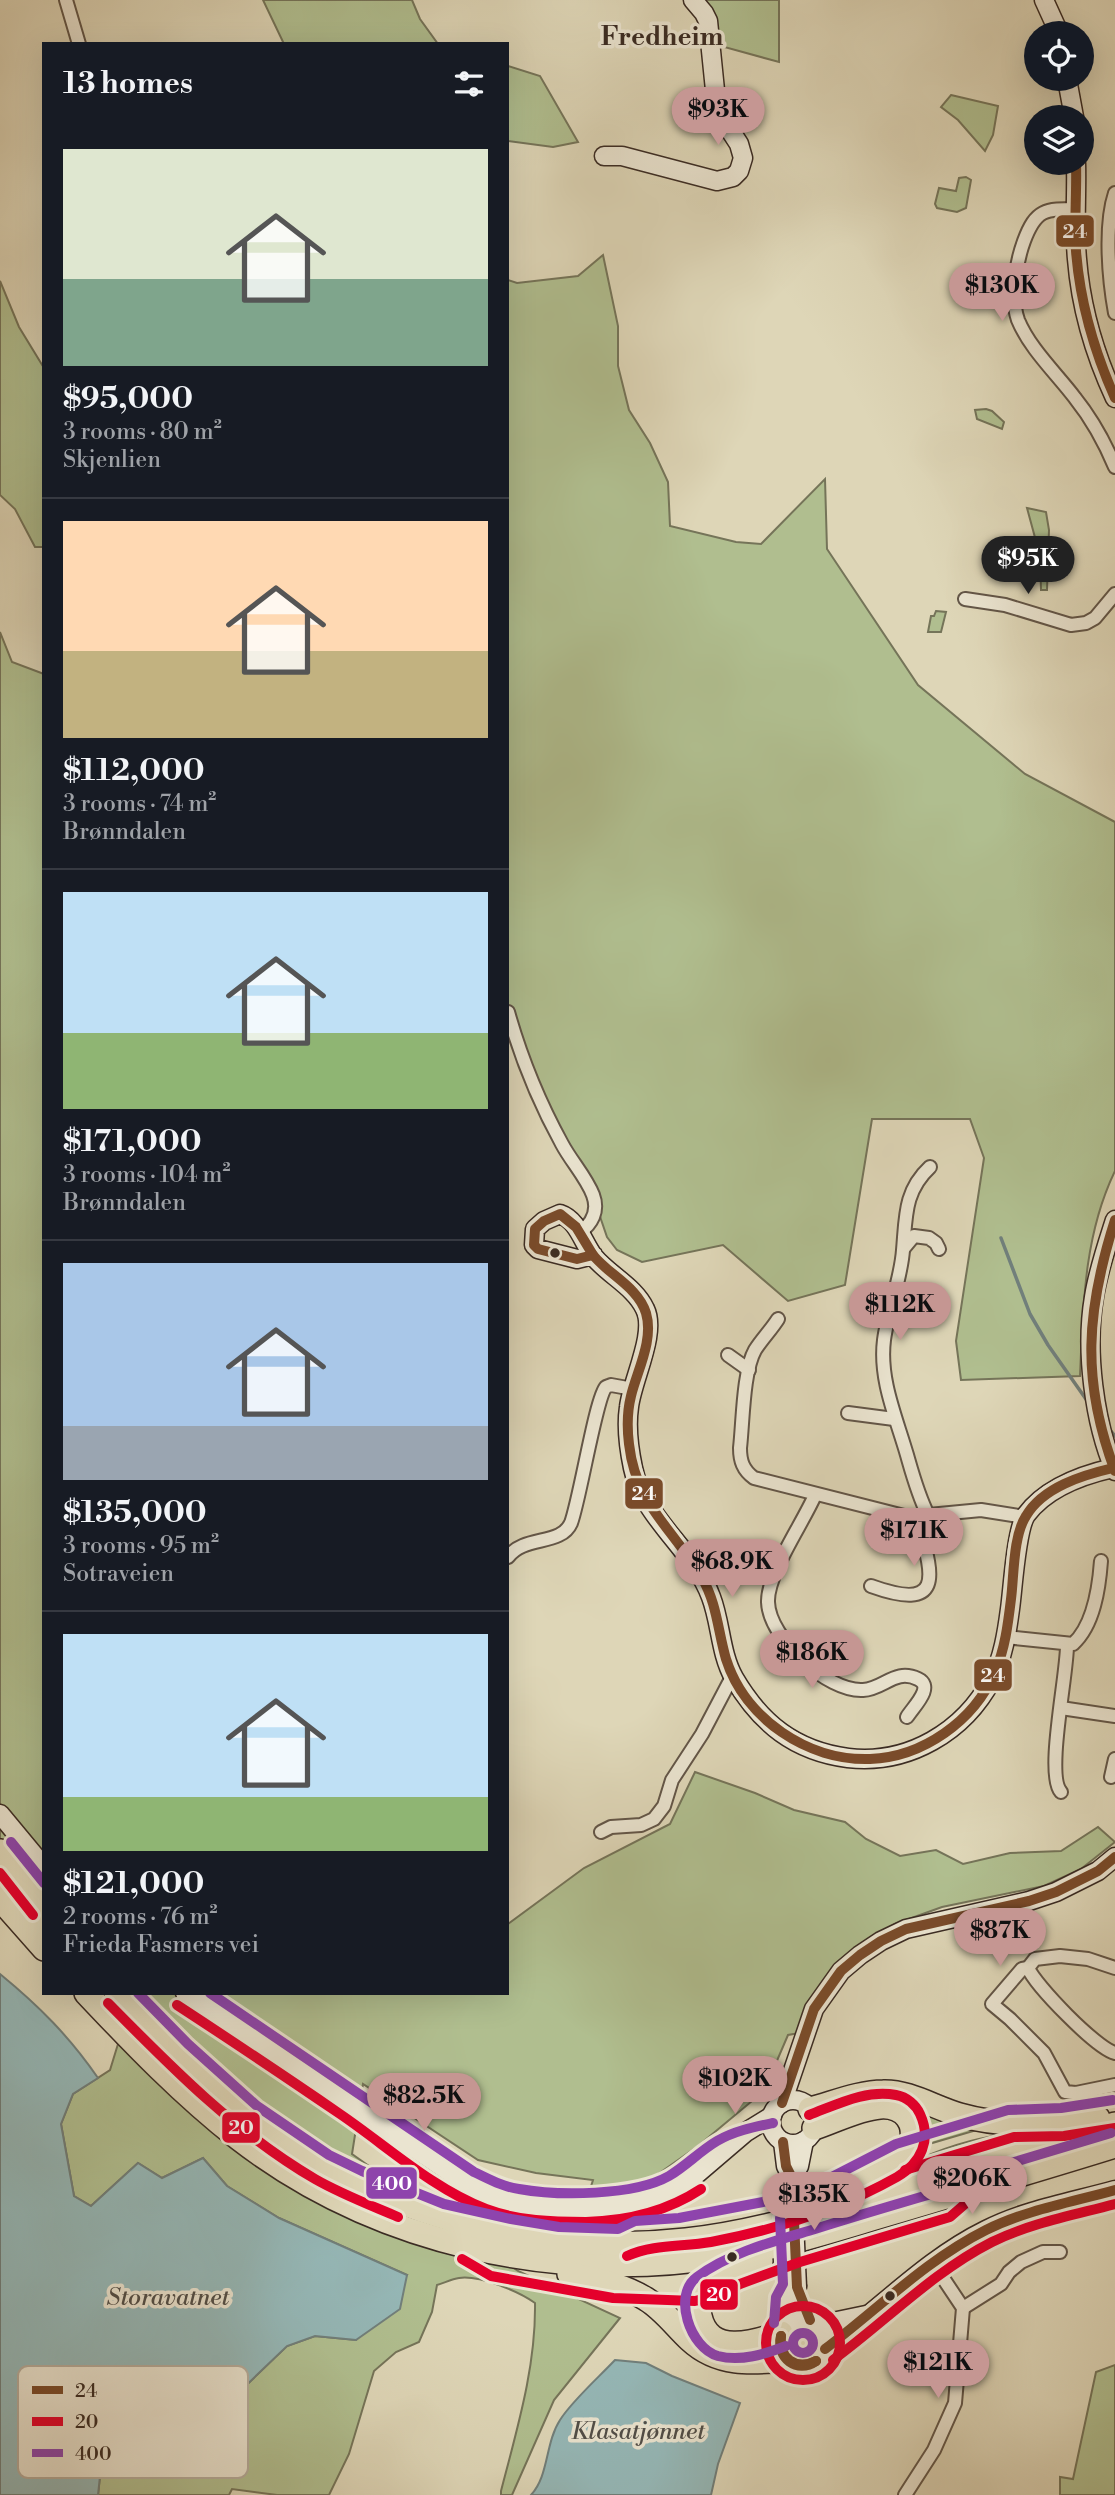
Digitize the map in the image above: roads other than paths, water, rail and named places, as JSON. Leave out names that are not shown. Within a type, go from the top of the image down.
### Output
[{"type":"highway","points":[[0,1851],[42,1904]]},
{"type":"highway","points":[[0,1879],[42,1922]]},
{"type":"highway","points":[[0,1899],[42,1949]]},
{"type":"highway","points":[[0,1914],[36,1950],[42,1951]]},
{"type":"highway","points":[[88,1995],[161,2071],[198,2105],[280,2167],[327,2194],[395,2224],[469,2247],[513,2256],[576,2264],[627,2265],[691,2261],[772,2247],[1115,2147]]},
{"type":"highway","points":[[119,1995],[248,2118],[279,2140],[356,2184],[440,2217],[497,2231],[558,2241],[621,2243],[686,2240],[764,2226],[1115,2124]]},
{"type":"highway","points":[[797,2116],[874,2092],[886,2091],[962,2115],[1003,2122],[1062,2122],[1115,2114]]},
{"type":"highway","points":[[621,2243],[637,2235],[681,2232],[767,2216],[836,2191],[894,2163],[905,2154],[913,2138],[910,2121],[904,2114],[888,2107],[797,2116]]},
{"type":"highway","points":[[785,2329],[754,2342],[719,2342],[702,2324],[698,2309],[704,2289],[734,2271],[796,2249],[945,2204],[956,2194]]},
{"type":"highway","points":[[469,2247],[494,2262],[569,2274],[630,2290],[650,2301],[707,2354],[722,2360],[787,2361]]},
{"type":"main road","points":[[604,156],[622,156],[717,181],[733,177],[739,171],[742,151],[717,110],[708,21],[692,0]]},
{"type":"main road","points":[[1044,0],[1054,21]]},
{"type":"main road","points":[[1076,175],[1076,257],[1084,313],[1090,337],[1115,398]]},
{"type":"main road","points":[[593,1255],[577,1259],[548,1253],[534,1245],[535,1229],[544,1221],[560,1214],[571,1220],[593,1255],[645,1308],[648,1317],[645,1346],[629,1407],[628,1433],[636,1478],[655,1513],[695,1566],[712,1597],[733,1675],[747,1699],[779,1732],[795,1742],[827,1755],[863,1759],[907,1752],[933,1742],[957,1725],[993,1678],[1005,1637],[1025,1517],[1045,1496],[1061,1486],[1114,1470],[1096,1405],[1091,1350],[1093,1300],[1115,1220]]},
{"type":"main road","points":[[0,1814],[42,1865]]},
{"type":"main road","points":[[792,2178],[799,2166],[795,2063],[814,2009],[841,1971],[881,1941],[906,1929],[1029,1901],[1056,1892],[1098,1871],[1115,1857]]},
{"type":"main road","points":[[189,1995],[467,2184],[504,2200],[549,2206],[626,2205],[651,2199],[693,2178],[746,2132],[797,2116]]},
{"type":"main road","points":[[797,2116],[771,2123],[792,2178],[797,2287],[814,2323],[825,2336],[825,2349]]},
{"type":"main road","points":[[724,2152],[751,2142],[779,2139],[790,2144],[797,2116]]},
{"type":"main road","points":[[797,2287],[790,2300],[779,2348],[787,2361],[808,2366],[818,2361],[825,2349],[866,2315],[933,2263],[978,2234],[1002,2223],[1115,2190]]},
{"type":"main road","points":[[785,2329],[799,2319],[814,2323],[866,2315]]},
{"type":"street","points":[[65,0],[78,42]]},
{"type":"street","points":[[1115,193],[1110,213],[1110,236],[1115,313]]},
{"type":"street","points":[[1077,209],[1050,209],[1036,217],[1023,246],[1015,300],[1018,320],[1040,354],[1078,401],[1115,467]]},
{"type":"street","points":[[965,599],[1005,606],[1071,625],[1086,623],[1095,618],[1115,594]]},
{"type":"street","points":[[509,1015],[543,1108],[593,1196],[593,1217],[579,1233]]},
{"type":"street","points":[[871,1587],[889,1593],[913,1595],[921,1593],[928,1586],[931,1576],[923,1516],[894,1419],[885,1369],[884,1342],[904,1248],[903,1232],[912,1188],[930,1167]]},
{"type":"street","points":[[904,1248],[914,1236],[922,1236],[936,1243],[939,1250]]},
{"type":"street","points":[[778,1318],[756,1349],[749,1370],[740,1459],[744,1468],[754,1478],[815,1495],[923,1516],[981,1510],[1025,1517]]},
{"type":"street","points":[[728,1355],[749,1370]]},
{"type":"street","points":[[509,1556],[524,1544],[557,1537],[570,1525],[605,1389],[611,1385],[633,1389]]},
{"type":"street","points":[[848,1412],[894,1419]]},
{"type":"street","points":[[815,1495],[775,1576],[768,1605],[790,1648],[830,1683],[862,1691],[896,1676],[909,1675],[921,1680],[925,1684],[925,1690],[907,1717]]},
{"type":"street","points":[[1005,1637],[1073,1644],[1086,1626],[1095,1600],[1101,1561]]},
{"type":"street","points":[[1061,1792],[1057,1788],[1055,1775],[1067,1644]]},
{"type":"street","points":[[601,1832],[611,1827],[641,1825],[654,1819],[664,1806],[672,1780],[702,1734],[733,1675]]},
{"type":"street","points":[[1060,1708],[1115,1716]]},
{"type":"street","points":[[1111,1777],[1115,1759]]},
{"type":"street","points":[[1115,1968],[1088,1959],[1060,1956],[1035,1959],[1028,1968],[1021,1969],[992,2004],[1010,2018],[1044,2053],[1065,2092],[1076,2093],[1115,2085]]},
{"type":"street","points":[[1028,1968],[1037,1983],[1101,2046],[1115,2053]]},
{"type":"street","points":[[962,2308],[1001,2284],[1009,2272],[1021,2262],[1043,2252],[1060,2252]]},
{"type":"street","points":[[905,2495],[934,2450],[955,2403],[962,2308],[933,2263]]},
{"type":"water","name":"Storavatnet","points":[[0,1974],[53,2022],[98,2078],[73,2094],[61,2124],[74,2196],[91,2206],[138,2163],[162,2178],[203,2158],[227,2186],[279,2218],[407,2275],[400,2309],[356,2340],[315,2336],[287,2346],[248,2384],[248,2366],[18,2366],[18,2478],[100,2478],[98,2495],[0,2495]]},
{"type":"water","name":"Klasatjønnet","points":[[615,2360],[646,2363],[740,2403],[718,2464],[711,2495],[531,2495],[541,2479],[560,2420],[578,2397]]},
{"type":"waterway","points":[[1001,1238],[1030,1314],[1088,1402]]},
{"type":"waterway","points":[[1108,1428],[1115,1436]]},
{"type":"district","name":"Fredheim","points":[[662,36]]}]
